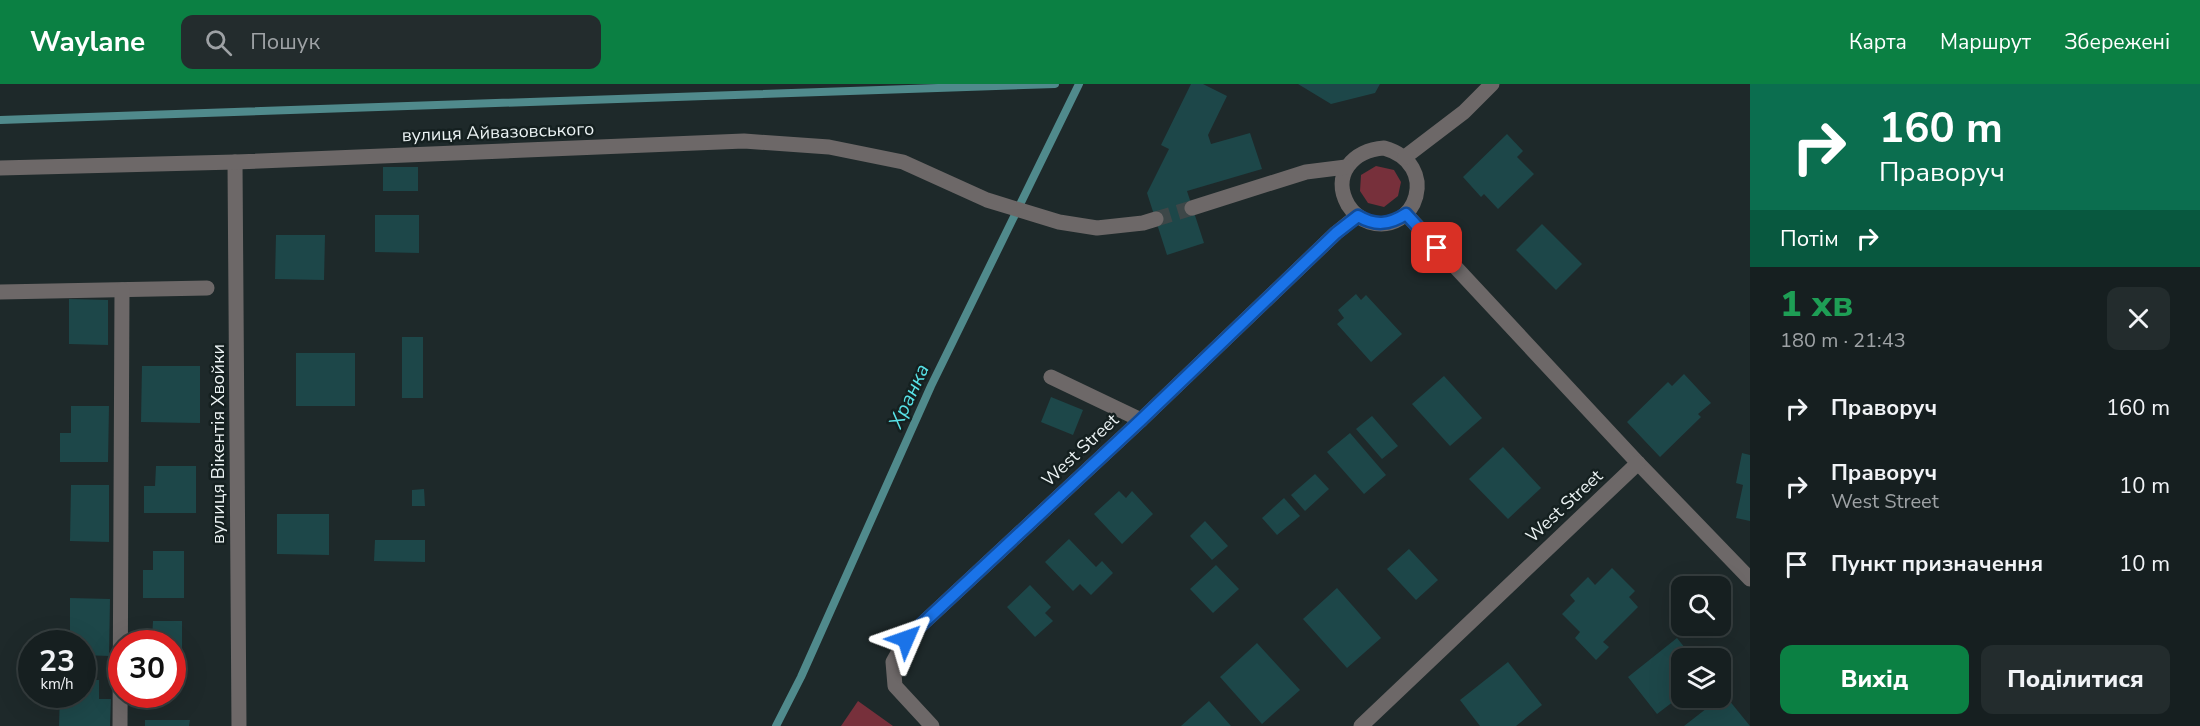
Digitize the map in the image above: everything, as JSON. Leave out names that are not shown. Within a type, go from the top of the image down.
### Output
[{"type":"street","points":[[1405,157],[1464,112],[1492,84]]},
{"type":"street","name":"вулиця Айвазовського","points":[[0,168],[235,162],[744,141],[829,147],[903,162],[987,200],[1059,222],[1097,228],[1143,223],[1156,219]]},
{"type":"street","points":[[1192,208],[1306,172],[1346,167],[1362,153],[1384,148],[1405,157],[1413,167],[1418,186],[1413,204],[1406,214],[1387,223],[1367,221],[1349,207],[1344,195],[1343,182],[1346,167]]},
{"type":"street","name":"вулиця Вікентія Хвойки","points":[[235,162],[239,726]]},
{"type":"street","points":[[1406,214],[1638,463],[1750,579]]},
{"type":"street","name":"West Street","points":[[932,726],[895,686],[893,662],[906,639],[1141,420],[1336,233],[1358,216]]},
{"type":"street","points":[[0,292],[207,288]]},
{"type":"street","points":[[120,726],[122,290]]},
{"type":"street","points":[[1051,377],[1141,420]]},
{"type":"street","name":"West Street","points":[[1361,726],[1638,463]]},
{"type":"shaded area","points":[[1376,166],[1394,170],[1401,182],[1398,196],[1384,207],[1368,203],[1360,191],[1361,175]]},
{"type":"shaded area","points":[[858,701],[893,726],[841,726]]},
{"type":"building","points":[[1191,84],[1203,84],[1227,96],[1208,135],[1211,144],[1250,133],[1262,169],[1187,191],[1204,243],[1167,255],[1147,193],[1169,149],[1161,145]]},
{"type":"building","points":[[1298,84],[1380,84],[1375,93],[1331,104]]},
{"type":"building","points":[[1507,134],[1523,151],[1517,157],[1534,174],[1498,209],[1484,194],[1481,197],[1463,177]]},
{"type":"building","points":[[383,167],[418,167],[418,191],[383,191]]},
{"type":"building","points":[[375,215],[419,215],[419,253],[375,252]]},
{"type":"building","points":[[1542,224],[1582,264],[1556,290],[1516,250]]},
{"type":"building","points":[[276,235],[325,235],[324,280],[275,279]]},
{"type":"building","points":[[1356,294],[1361,300],[1366,295],[1402,334],[1371,362],[1337,324],[1344,318],[1338,310]]},
{"type":"building","points":[[69,299],[108,300],[108,345],[69,344]]},
{"type":"building","points":[[402,337],[423,337],[423,398],[402,398]]},
{"type":"building","points":[[296,353],[355,353],[355,406],[296,406]]},
{"type":"building","points":[[142,366],[200,366],[200,423],[141,422]]},
{"type":"building","points":[[1684,374],[1711,403],[1698,414],[1701,417],[1660,457],[1627,422],[1668,382],[1672,386]]},
{"type":"building","points":[[1444,376],[1482,418],[1450,446],[1412,404]]},
{"type":"building","points":[[1051,397],[1083,410],[1073,435],[1041,422]]},
{"type":"building","points":[[71,406],[109,406],[108,462],[60,462],[60,433],[71,433]]},
{"type":"building","points":[[1372,416],[1398,446],[1382,459],[1356,429]]},
{"type":"building","points":[[1350,433],[1386,475],[1364,494],[1327,452]]},
{"type":"building","points":[[1503,447],[1541,488],[1508,519],[1469,479]]},
{"type":"building","points":[[1742,453],[1750,455],[1750,521],[1736,518],[1743,485],[1736,483]]},
{"type":"building","points":[[156,466],[196,466],[196,513],[144,513],[144,486],[155,486]]},
{"type":"building","points":[[1315,474],[1329,489],[1305,511],[1291,495]]},
{"type":"building","points":[[71,485],[109,485],[109,542],[70,541]]},
{"type":"building","points":[[424,489],[425,506],[412,506],[412,490]]},
{"type":"building","points":[[1119,491],[1126,498],[1132,491],[1153,514],[1122,544],[1094,514]]},
{"type":"building","points":[[1284,498],[1300,516],[1277,535],[1262,518]]},
{"type":"building","points":[[277,514],[329,514],[329,555],[277,554]]},
{"type":"building","points":[[1205,521],[1228,546],[1212,560],[1190,536]]},
{"type":"building","points":[[1069,539],[1096,567],[1102,561],[1113,573],[1091,595],[1080,584],[1073,591],[1045,562]]},
{"type":"building","points":[[375,540],[425,540],[425,562],[374,561]]},
{"type":"building","points":[[1409,549],[1438,580],[1416,600],[1387,569]]},
{"type":"building","points":[[153,551],[184,551],[184,598],[143,598],[143,570],[153,570]]},
{"type":"building","points":[[1216,565],[1239,589],[1213,613],[1190,589]]},
{"type":"building","points":[[1612,568],[1635,591],[1629,597],[1638,607],[1603,642],[1609,647],[1596,660],[1575,638],[1580,632],[1562,614],[1575,601],[1570,595],[1588,577],[1595,585]]},
{"type":"building","points":[[1030,585],[1051,607],[1045,613],[1053,621],[1035,637],[1007,607]]},
{"type":"building","points":[[1337,588],[1381,638],[1347,668],[1303,619]]},
{"type":"building","points":[[70,598],[110,599],[108,656],[96,656],[96,630],[70,630]]},
{"type":"building","points":[[153,621],[182,621],[182,630],[153,630]]},
{"type":"building","points":[[1677,638],[1685,648],[1671,648],[1671,703],[1657,714],[1628,677]]},
{"type":"building","points":[[1257,643],[1300,690],[1262,724],[1220,677]]},
{"type":"building","points":[[1508,662],[1542,705],[1516,726],[1480,726],[1460,700]]},
{"type":"building","points":[[96,680],[99,680],[99,699],[108,699],[108,708],[111,708],[110,726],[59,726],[60,708],[96,708]]},
{"type":"building","points":[[1209,701],[1231,726],[1181,726]]},
{"type":"building","points":[[1731,703],[1750,726],[1684,726],[1707,708],[1731,708]]},
{"type":"building","points":[[145,720],[190,720],[189,726],[145,726]]},
{"type":"waterway","points":[[0,120],[1055,84]]},
{"type":"waterway","name":"Хранка","points":[[776,726],[801,677],[931,386],[1079,84]]},
{"type":"tunnel","points":[[1156,219],[1192,208]]},
{"type":"route","points":[[906,639],[1141,420],[1336,233],[1358,216],[1367,221],[1387,223],[1406,214],[1437,248]]}]
